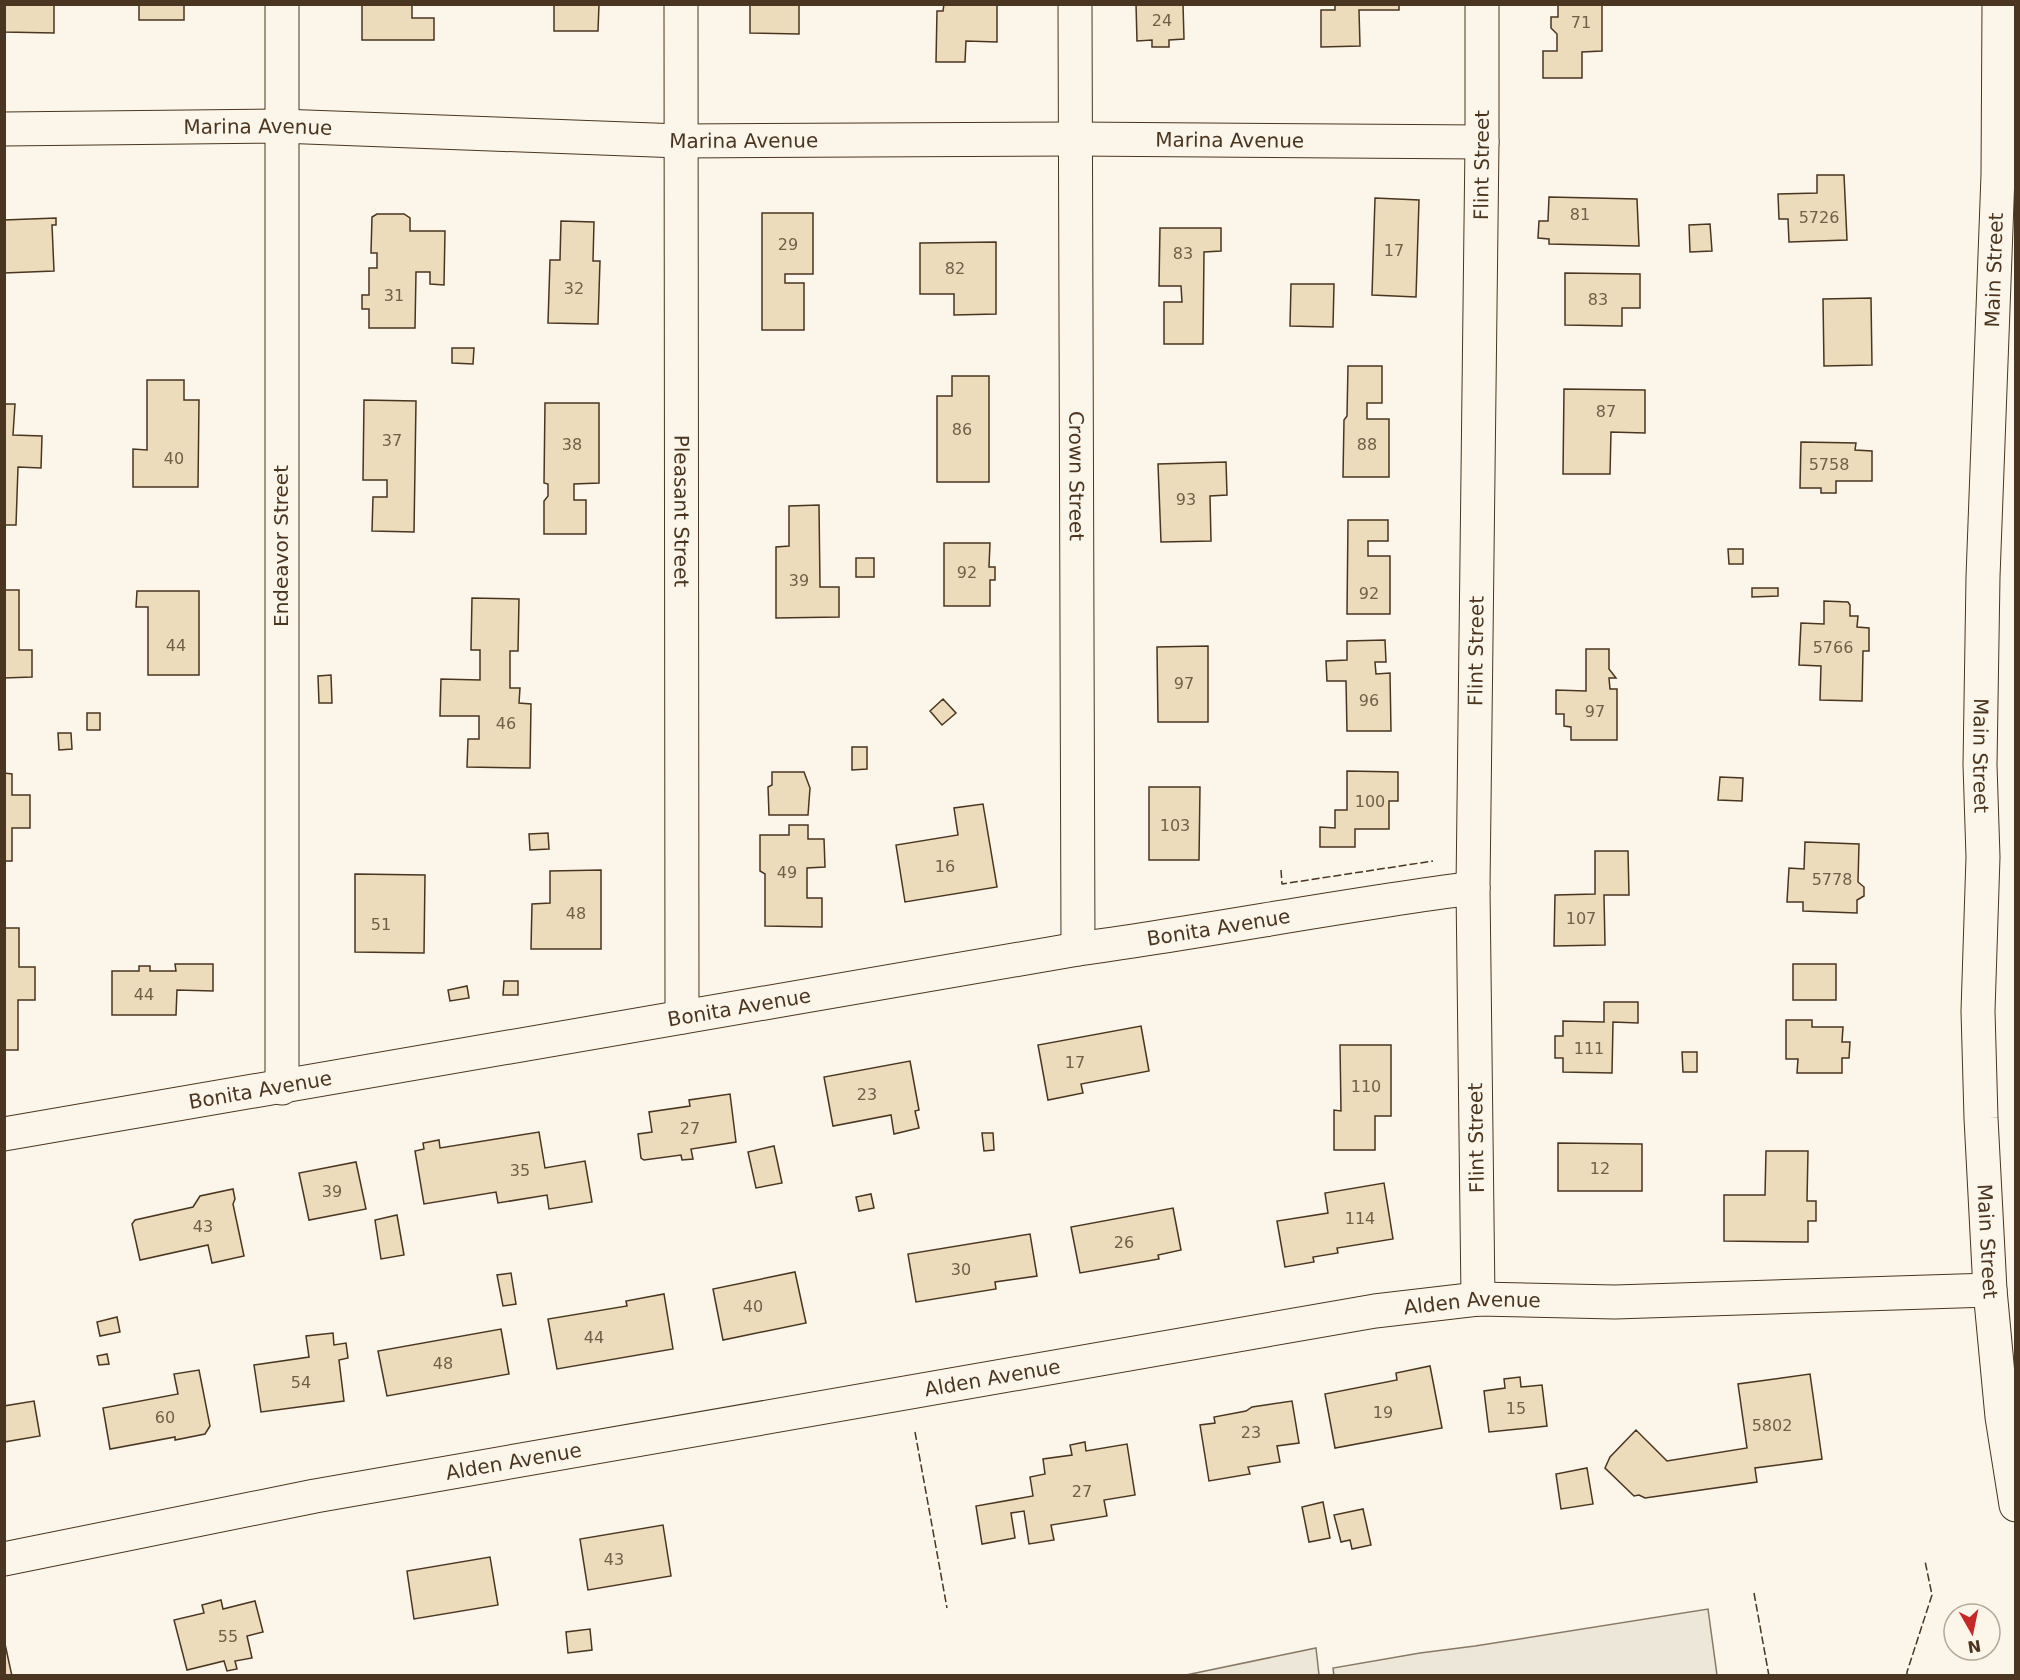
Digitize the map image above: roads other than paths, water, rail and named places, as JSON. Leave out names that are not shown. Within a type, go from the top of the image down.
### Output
[{"type":"street","name":"Endeavor Street","points":[[282,4],[280,126],[282,1088]]},
{"type":"street","name":"Pleasant Street","points":[[681,4],[682,1017]]},
{"type":"street","name":"Crown Street","points":[[1075,4],[1078,949]]},
{"type":"street","name":"Flint Street","points":[[1478,1299],[1473,888],[1482,4]]},
{"type":"street","name":"Main Street","points":[[1999,4],[2007,174],[1983,578],[1980,765],[1983,857],[1978,1011],[1990,1290],[2002,1417],[2016,1505]]},
{"type":"street","name":"Marina Avenue","points":[[4,129],[280,126],[680,141],[1074,139],[1482,141]]},
{"type":"street","name":"Bonita Avenue","points":[[4,1134],[282,1088],[1078,949],[1178,935],[1389,898],[1473,888]]},
{"type":"street","name":"Alden Avenue","points":[[4,1559],[315,1496],[1375,1311],[1478,1299],[1615,1302],[1990,1290]]}]
